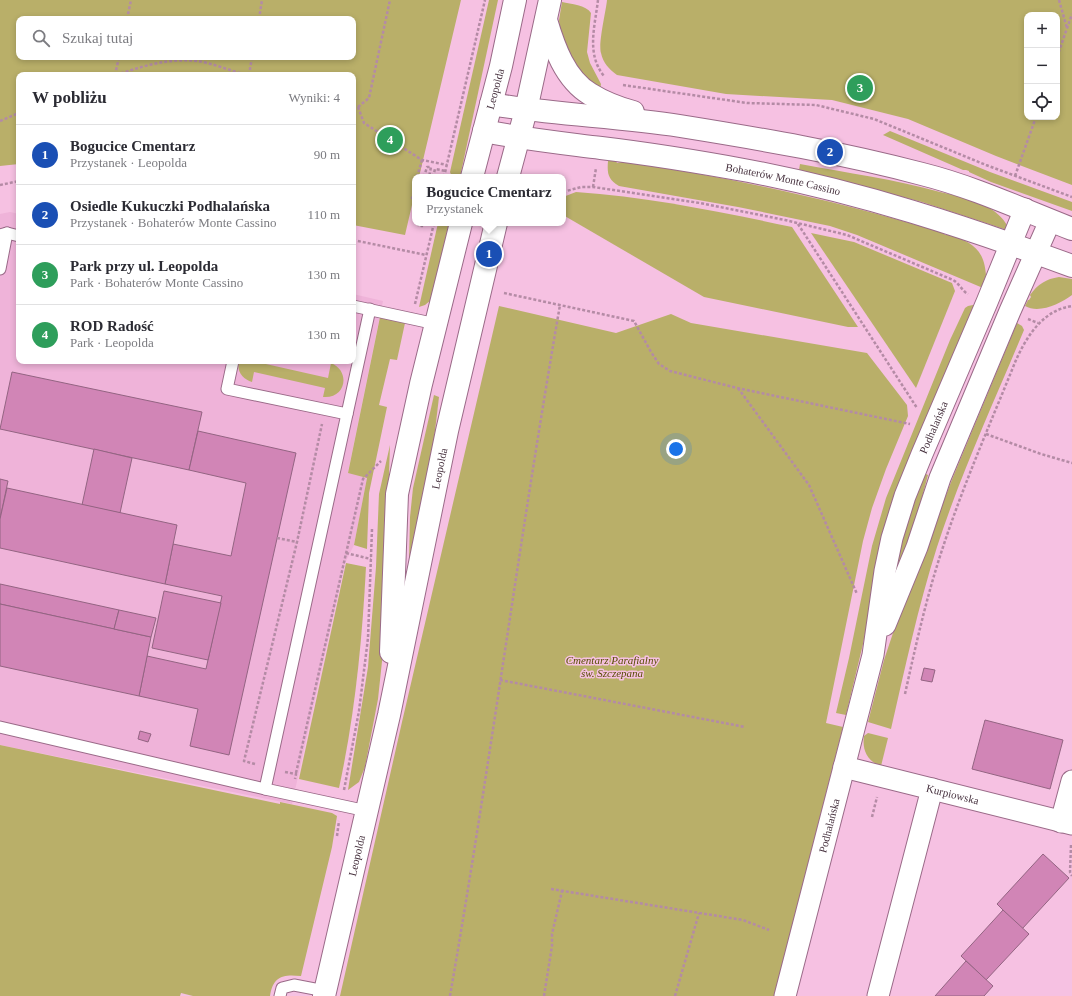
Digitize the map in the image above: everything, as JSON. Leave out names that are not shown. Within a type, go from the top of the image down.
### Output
[{"type":"street","name":"Leopolda","points":[[473,174],[515,0]]},
{"type":"street","points":[[509,174],[526,110],[548,10]]},
{"type":"street","points":[[548,10],[553,46],[576,82],[588,94],[620,108],[678,126]]},
{"type":"street","points":[[491,104],[526,110],[678,126],[830,152],[923,174],[1024,209],[1072,230]]},
{"type":"street","name":"Bohaterów Monte Cassino","points":[[484,131],[519,138],[652,154],[796,180],[892,205],[1011,244],[1072,266]]},
{"type":"street","name":"Podhalańska","points":[[785,996],[873,655],[888,554],[905,496],[1011,244],[1024,209]]},
{"type":"street","name":"Podhalańska","points":[[873,655],[917,547],[940,478],[1050,221]]},
{"type":"street","name":"Leopolda","points":[[388,715],[397,494],[421,384],[460,226]]},
{"type":"street","name":"Leopolda","points":[[324,993],[367,810],[448,431],[495,226]]},
{"type":"street","name":"Kurpiowska","points":[[844,767],[1068,823]]},
{"type":"street","points":[[1068,823],[1072,781]]},
{"type":"street","points":[[878,996],[932,789]]},
{"type":"lane","points":[[0,269],[4,234],[16,236]]},
{"type":"lane","points":[[356,307],[436,324]]},
{"type":"lane","points":[[356,357],[370,309]]},
{"type":"lane","points":[[232,364],[227,389],[347,414]]},
{"type":"lane","points":[[265,789],[347,414],[355,364]]},
{"type":"lane","points":[[0,727],[265,789],[367,810]]},
{"type":"lane","points":[[280,996],[282,988],[294,985],[324,993]]},
{"type":"path","points":[[128,16],[131,0]]},
{"type":"path","points":[[259,16],[262,0]]},
{"type":"path","points":[[390,0],[370,98],[358,107],[364,123],[422,160],[447,165]]},
{"type":"path","points":[[445,174],[485,0]]},
{"type":"path","points":[[598,0],[592,46],[594,59],[605,78]]},
{"type":"path","points":[[1059,0],[1067,28]]},
{"type":"path","points":[[1060,48],[1072,14]]},
{"type":"path","points":[[116,72],[118,60]]},
{"type":"path","points":[[125,72],[151,63],[171,60],[198,61],[237,72]]},
{"type":"path","points":[[249,72],[251,60]]},
{"type":"path","points":[[620,84],[747,103],[803,104],[823,107],[881,121],[986,165],[1072,197]]},
{"type":"path","points":[[0,121],[16,114]]},
{"type":"path","points":[[1015,176],[1035,120]]},
{"type":"path","points":[[418,174],[422,160]]},
{"type":"path","points":[[593,188],[596,166]]},
{"type":"path","points":[[425,174],[426,167],[431,167],[429,174]]},
{"type":"path","points":[[434,174],[435,169],[446,171]]},
{"type":"path","points":[[0,185],[16,182]]},
{"type":"path","points":[[566,191],[581,187],[593,188],[700,203],[798,223],[855,238],[953,280],[965,293],[972,296]]},
{"type":"path","points":[[798,223],[917,408]]},
{"type":"path","points":[[412,318],[433,226]]},
{"type":"path","points":[[356,241],[426,256]]},
{"type":"path","points":[[504,293],[634,321],[659,364],[670,371],[738,388],[910,424]]},
{"type":"path","points":[[450,996],[560,305]]},
{"type":"path","points":[[905,694],[924,611],[961,496],[1025,341],[1038,323],[1043,319],[1060,310],[1072,306]]},
{"type":"path","points":[[738,388],[810,485],[857,594]]},
{"type":"path","points":[[986,434],[1072,464]]},
{"type":"path","points":[[380,468],[382,454]]},
{"type":"path","points":[[296,774],[363,479],[381,461]]},
{"type":"path","points":[[337,839],[359,711],[368,638],[372,527]]},
{"type":"path","points":[[277,538],[297,542]]},
{"type":"path","points":[[346,553],[371,558]]},
{"type":"path","points":[[500,680],[744,727]]},
{"type":"path","points":[[872,817],[878,794]]},
{"type":"path","points":[[1068,823],[1070,872],[1072,876]]},
{"type":"path","points":[[551,888],[743,920],[769,930]]},
{"type":"path","points":[[544,996],[552,946],[552,934],[562,891]]},
{"type":"path","points":[[675,996],[699,913]]},
{"type":"shaded area","points":[[10,212],[16,213],[16,364],[356,364],[356,295],[383,301],[348,472],[367,478],[354,545],[345,563],[292,804],[0,745],[0,214]]},
{"type":"green space","points":[[0,0],[461,0],[420,174],[412,174],[412,205],[405,235],[356,226],[356,72],[16,72],[16,164],[0,166]]},
{"type":"green space","points":[[489,0],[498,0],[461,174],[451,174],[450,172]]},
{"type":"green space","points":[[607,0],[1072,0],[1072,185],[996,156],[908,119],[832,100],[726,94],[617,75],[603,60],[600,49]]},
{"type":"green space","points":[[562,2],[586,8],[591,13],[587,52],[590,63],[601,84],[600,90],[577,72],[560,34],[559,20]]},
{"type":"green space","points":[[890,131],[990,172],[1072,202],[1072,211],[991,182],[969,171],[963,170],[883,135]]},
{"type":"green space","points":[[608,161],[663,168],[784,191],[904,221],[944,233],[945,235],[949,235],[964,241],[975,248],[983,259],[986,275],[984,280],[986,281],[983,288],[857,235],[830,226],[738,207],[619,186],[612,181],[609,176]]},
{"type":"green space","points":[[800,164],[905,183],[968,199],[991,209],[1001,217],[1008,227],[1007,230],[922,202],[799,170]]},
{"type":"green space","points":[[576,192],[631,197],[792,227],[858,327],[848,327],[704,297],[566,217],[566,196]]},
{"type":"green space","points":[[437,226],[448,226],[431,300],[425,305],[419,307]]},
{"type":"green space","points":[[811,233],[854,242],[952,283],[955,291],[916,388]]},
{"type":"green space","points":[[1059,277],[1072,279],[1072,295],[1062,302],[1049,307],[1037,309],[1025,306],[1031,297],[1030,295],[1039,285],[1050,279]]},
{"type":"green space","points":[[977,305],[878,567],[863,644],[846,715],[836,713],[872,546],[886,498],[950,340],[965,308]]},
{"type":"green space","name":"Cmentarz Parafialny św. Szczepana","points":[[499,306],[616,333],[671,314],[691,323],[867,353],[907,405],[908,416],[886,469],[872,508],[863,541],[826,723],[843,727],[774,996],[340,996]]},
{"type":"green space","points":[[380,317],[405,323],[397,360],[390,359],[379,405],[387,407],[369,493],[367,549],[354,545],[367,478],[348,473]]},
{"type":"green space","points":[[1017,323],[1022,326],[1024,330],[967,465],[937,547],[918,615],[891,729],[868,722],[884,660],[895,627],[953,477]]},
{"type":"green space","points":[[266,364],[328,378],[331,364],[332,364],[341,372],[343,384],[337,394],[323,397],[325,388],[254,372],[252,382],[241,374],[238,365]]},
{"type":"green space","points":[[434,395],[439,397],[431,465],[412,562],[409,562],[410,517],[413,488]]},
{"type":"green space","points":[[390,445],[383,652],[378,699],[365,767],[359,782],[348,790],[368,667],[376,567],[379,494]]},
{"type":"green space","points":[[924,473],[928,475],[909,546],[890,596],[895,555]]},
{"type":"green space","points":[[346,563],[366,567],[354,705],[339,788],[299,779]]},
{"type":"green space","points":[[868,733],[888,738],[881,766],[872,761],[866,754],[864,736]]},
{"type":"green space","points":[[0,745],[280,804],[280,802],[332,813],[337,816],[332,847],[301,976],[289,975],[276,980],[271,989],[270,996],[193,996],[181,993],[180,996],[0,996]]},
{"type":"building","points":[[12,372],[202,412],[189,470],[0,429]]},
{"type":"building","points":[[198,431],[296,453],[229,755],[190,746],[198,709],[139,696],[147,656],[206,669],[222,596],[165,584],[173,544],[231,556],[246,483],[189,470]]},
{"type":"building","points":[[94,449],[132,458],[120,513],[82,505]]},
{"type":"building","points":[[0,479],[8,481],[0,519]]},
{"type":"building","points":[[7,488],[177,525],[165,584],[0,548],[0,519]]},
{"type":"building","points":[[0,584],[119,610],[114,629],[0,604]]},
{"type":"building","points":[[164,591],[221,603],[208,660],[152,648]]},
{"type":"building","points":[[0,604],[151,637],[139,696],[0,666]]},
{"type":"building","points":[[119,610],[156,618],[151,637],[114,629]]},
{"type":"building","points":[[924,668],[935,670],[932,682],[921,680]]},
{"type":"building","points":[[985,720],[1063,740],[1050,789],[972,769]]},
{"type":"building","points":[[140,731],[151,734],[148,742],[138,739]]},
{"type":"building","points":[[1043,854],[1069,878],[1022,929],[997,904]]},
{"type":"building","points":[[1003,910],[1029,934],[986,980],[961,956]]},
{"type":"building","points":[[966,961],[993,986],[984,996],[935,996]]},
{"type":"place","name":"Park przy ul. Leopolda","points":[[860,88]]},
{"type":"place","name":"ROD Radość","points":[[390,140]]},
{"type":"place","name":"Osiedle Kukuczki Podhalańska","points":[[830,152]]},
{"type":"place","name":"Bogucice Cmentarz","points":[[489,254]]}]
